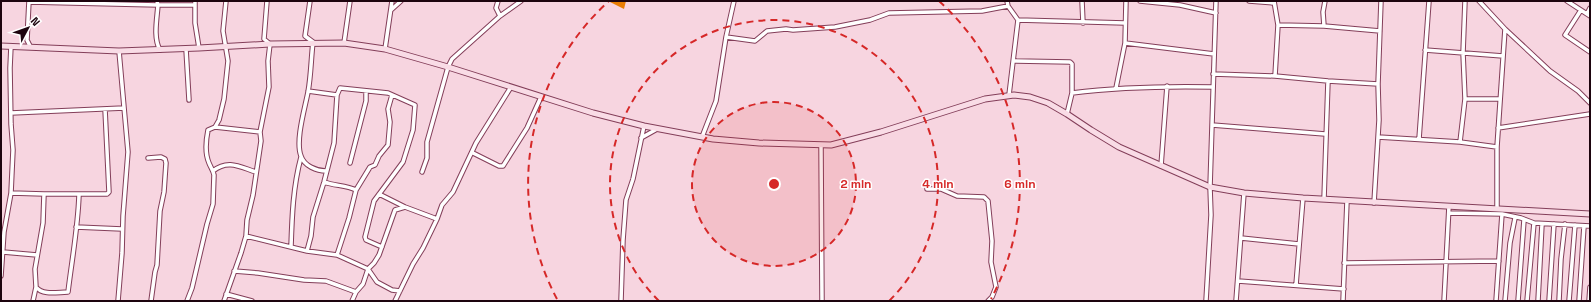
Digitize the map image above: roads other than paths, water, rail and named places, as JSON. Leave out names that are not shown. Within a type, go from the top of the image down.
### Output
[{"type":"main road","points":[[1,46],[30,46],[119,51],[313,42],[344,43],[385,49],[448,67],[593,114],[657,129],[735,142],[831,145],[985,100],[1009,95],[1023,96],[1039,100],[1067,114],[1104,139],[1210,187],[1244,193],[1303,198],[1590,214]]},
{"type":"street","points":[[30,46],[27,40],[29,1],[195,3],[195,22],[199,48]]},
{"type":"street","points":[[215,127],[219,120],[224,99],[228,61],[223,31],[226,1]]},
{"type":"street","points":[[224,301],[246,236],[247,220],[253,195],[261,141],[260,132],[269,87],[268,61],[270,44],[264,39],[267,1]]},
{"type":"street","points":[[310,1],[305,36],[313,42],[308,91],[300,133],[299,150],[304,163],[312,168],[326,171]]},
{"type":"street","points":[[344,43],[350,1]]},
{"type":"street","points":[[385,49],[392,1]]},
{"type":"street","points":[[391,10],[401,1]]},
{"type":"street","points":[[498,1],[496,8],[500,16]]},
{"type":"street","points":[[422,172],[427,158],[427,142],[448,67],[452,59],[500,16],[521,1]]},
{"type":"street","points":[[702,137],[716,100],[726,37],[734,1]]},
{"type":"street","points":[[1007,1],[1008,6],[1018,20],[1009,95]]},
{"type":"street","points":[[1082,1],[1083,23]]},
{"type":"street","points":[[1116,88],[1125,43],[1126,1]]},
{"type":"street","points":[[1140,1],[1180,5],[1216,13]]},
{"type":"street","points":[[1206,301],[1211,215],[1210,187],[1216,1]]},
{"type":"street","points":[[1249,1],[1274,2],[1278,25],[1274,76]]},
{"type":"street","points":[[1324,26],[1323,12],[1325,1]]},
{"type":"street","points":[[1374,203],[1379,120],[1378,84],[1381,1]]},
{"type":"street","points":[[1419,139],[1429,1]]},
{"type":"street","points":[[1460,142],[1465,99],[1463,52],[1465,1]]},
{"type":"street","points":[[1479,1],[1505,29],[1550,71],[1578,91],[1590,103]]},
{"type":"street","points":[[1567,1],[1588,15],[1590,8]]},
{"type":"street","points":[[157,3],[156,29],[158,46],[160,50]]},
{"type":"street","points":[[726,37],[755,41],[768,31],[835,28],[870,20],[889,13],[982,11],[1008,6]]},
{"type":"street","points":[[1581,10],[1565,35],[1590,52]]},
{"type":"street","points":[[1018,20],[1125,23]]},
{"type":"street","points":[[1278,25],[1324,26],[1380,31]]},
{"type":"street","points":[[1497,209],[1497,147],[1505,29]]},
{"type":"street","points":[[20,46],[27,40]]},
{"type":"street","points":[[1125,43],[1214,54]]},
{"type":"street","points":[[1,276],[4,232],[11,193],[14,145],[11,113],[11,46]]},
{"type":"street","points":[[186,49],[190,100]]},
{"type":"street","points":[[1425,50],[1503,56]]},
{"type":"street","points":[[118,301],[128,152],[119,51]]},
{"type":"street","points":[[1014,61],[1070,62],[1072,64],[1072,93],[1067,114]]},
{"type":"street","points":[[1213,74],[1274,76],[1378,84]]},
{"type":"street","points":[[1324,199],[1325,134],[1328,81]]},
{"type":"street","points":[[1072,93],[1116,88],[1167,86],[1213,87]]},
{"type":"street","points":[[1161,166],[1167,86]]},
{"type":"street","points":[[395,301],[437,219],[442,206],[453,192],[473,153],[476,143],[511,87]]},
{"type":"street","points":[[307,251],[311,236],[313,217],[334,143],[337,95],[340,88],[380,92],[392,95],[415,105],[413,130],[403,162],[374,201],[365,237],[366,240],[382,247]]},
{"type":"street","points":[[308,91],[337,95]]},
{"type":"street","points":[[350,163],[366,101],[366,91]]},
{"type":"street","points":[[337,255],[356,190],[370,167],[375,165],[379,156],[388,145],[390,122],[388,109],[392,95]]},
{"type":"street","points":[[473,153],[499,166],[503,166],[527,128],[541,97]]},
{"type":"street","points":[[1465,99],[1500,98]]},
{"type":"street","points":[[11,113],[124,108]]},
{"type":"street","points":[[11,193],[79,195],[104,194],[109,192],[105,109]]},
{"type":"street","points":[[1498,128],[1590,114]]},
{"type":"street","points":[[1212,125],[1325,134]]},
{"type":"street","points":[[621,301],[622,240],[626,200],[633,179],[644,126]]},
{"type":"street","points":[[187,301],[192,288],[213,204],[213,171],[208,162],[206,147],[208,130],[215,127],[260,132]]},
{"type":"street","points":[[641,138],[657,129]]},
{"type":"street","points":[[1378,137],[1460,142],[1497,147]]},
{"type":"street","points":[[821,145],[822,301]]},
{"type":"street","points":[[148,158],[161,157],[165,159],[166,163],[164,192],[160,212],[158,265],[154,276],[150,301]]},
{"type":"street","points":[[291,247],[293,197],[296,174],[301,157]]},
{"type":"street","points":[[213,171],[222,165],[231,164],[256,172]]},
{"type":"street","points":[[324,182],[332,185],[351,187],[356,190]]},
{"type":"street","points":[[927,189],[941,189],[957,196],[984,198],[988,200],[992,241],[992,262],[996,287],[988,301]]},
{"type":"street","points":[[1236,301],[1244,193]]},
{"type":"street","points":[[33,301],[36,287],[35,269],[43,223],[44,194]]},
{"type":"street","points":[[379,194],[405,207],[437,219]]},
{"type":"street","points":[[36,287],[41,292],[68,292],[79,195]]},
{"type":"street","points":[[1296,285],[1303,198]]},
{"type":"street","points":[[1343,301],[1347,201]]},
{"type":"street","points":[[1444,301],[1450,206]]},
{"type":"street","points":[[352,301],[356,292],[363,284],[368,269],[374,263],[382,247],[395,210],[405,207]]},
{"type":"street","points":[[1450,213],[1502,214],[1534,223],[1590,226]]},
{"type":"street","points":[[1496,301],[1502,214]]},
{"type":"street","points":[[1506,301],[1510,243],[1515,218]]},
{"type":"street","points":[[1518,301],[1524,220]]},
{"type":"street","points":[[1527,301],[1534,223]]},
{"type":"street","points":[[1538,301],[1542,224]]},
{"type":"street","points":[[1549,301],[1554,224]]},
{"type":"street","points":[[1559,301],[1561,259],[1565,224]]},
{"type":"street","points":[[1569,301],[1575,225]]},
{"type":"street","points":[[1579,301],[1584,226]]},
{"type":"street","points":[[76,227],[122,229]]},
{"type":"street","points":[[246,236],[307,251],[337,255],[368,269],[377,282],[392,290],[400,291]]},
{"type":"street","points":[[1241,238],[1299,244]]},
{"type":"street","points":[[3,252],[37,255]]},
{"type":"street","points":[[1344,263],[1499,261]]},
{"type":"street","points":[[234,271],[304,280],[326,281],[356,292]]},
{"type":"street","points":[[1238,281],[1344,289]]},
{"type":"street","points":[[1589,301],[1590,287]]},
{"type":"street","points":[[226,294],[252,301]]}]
